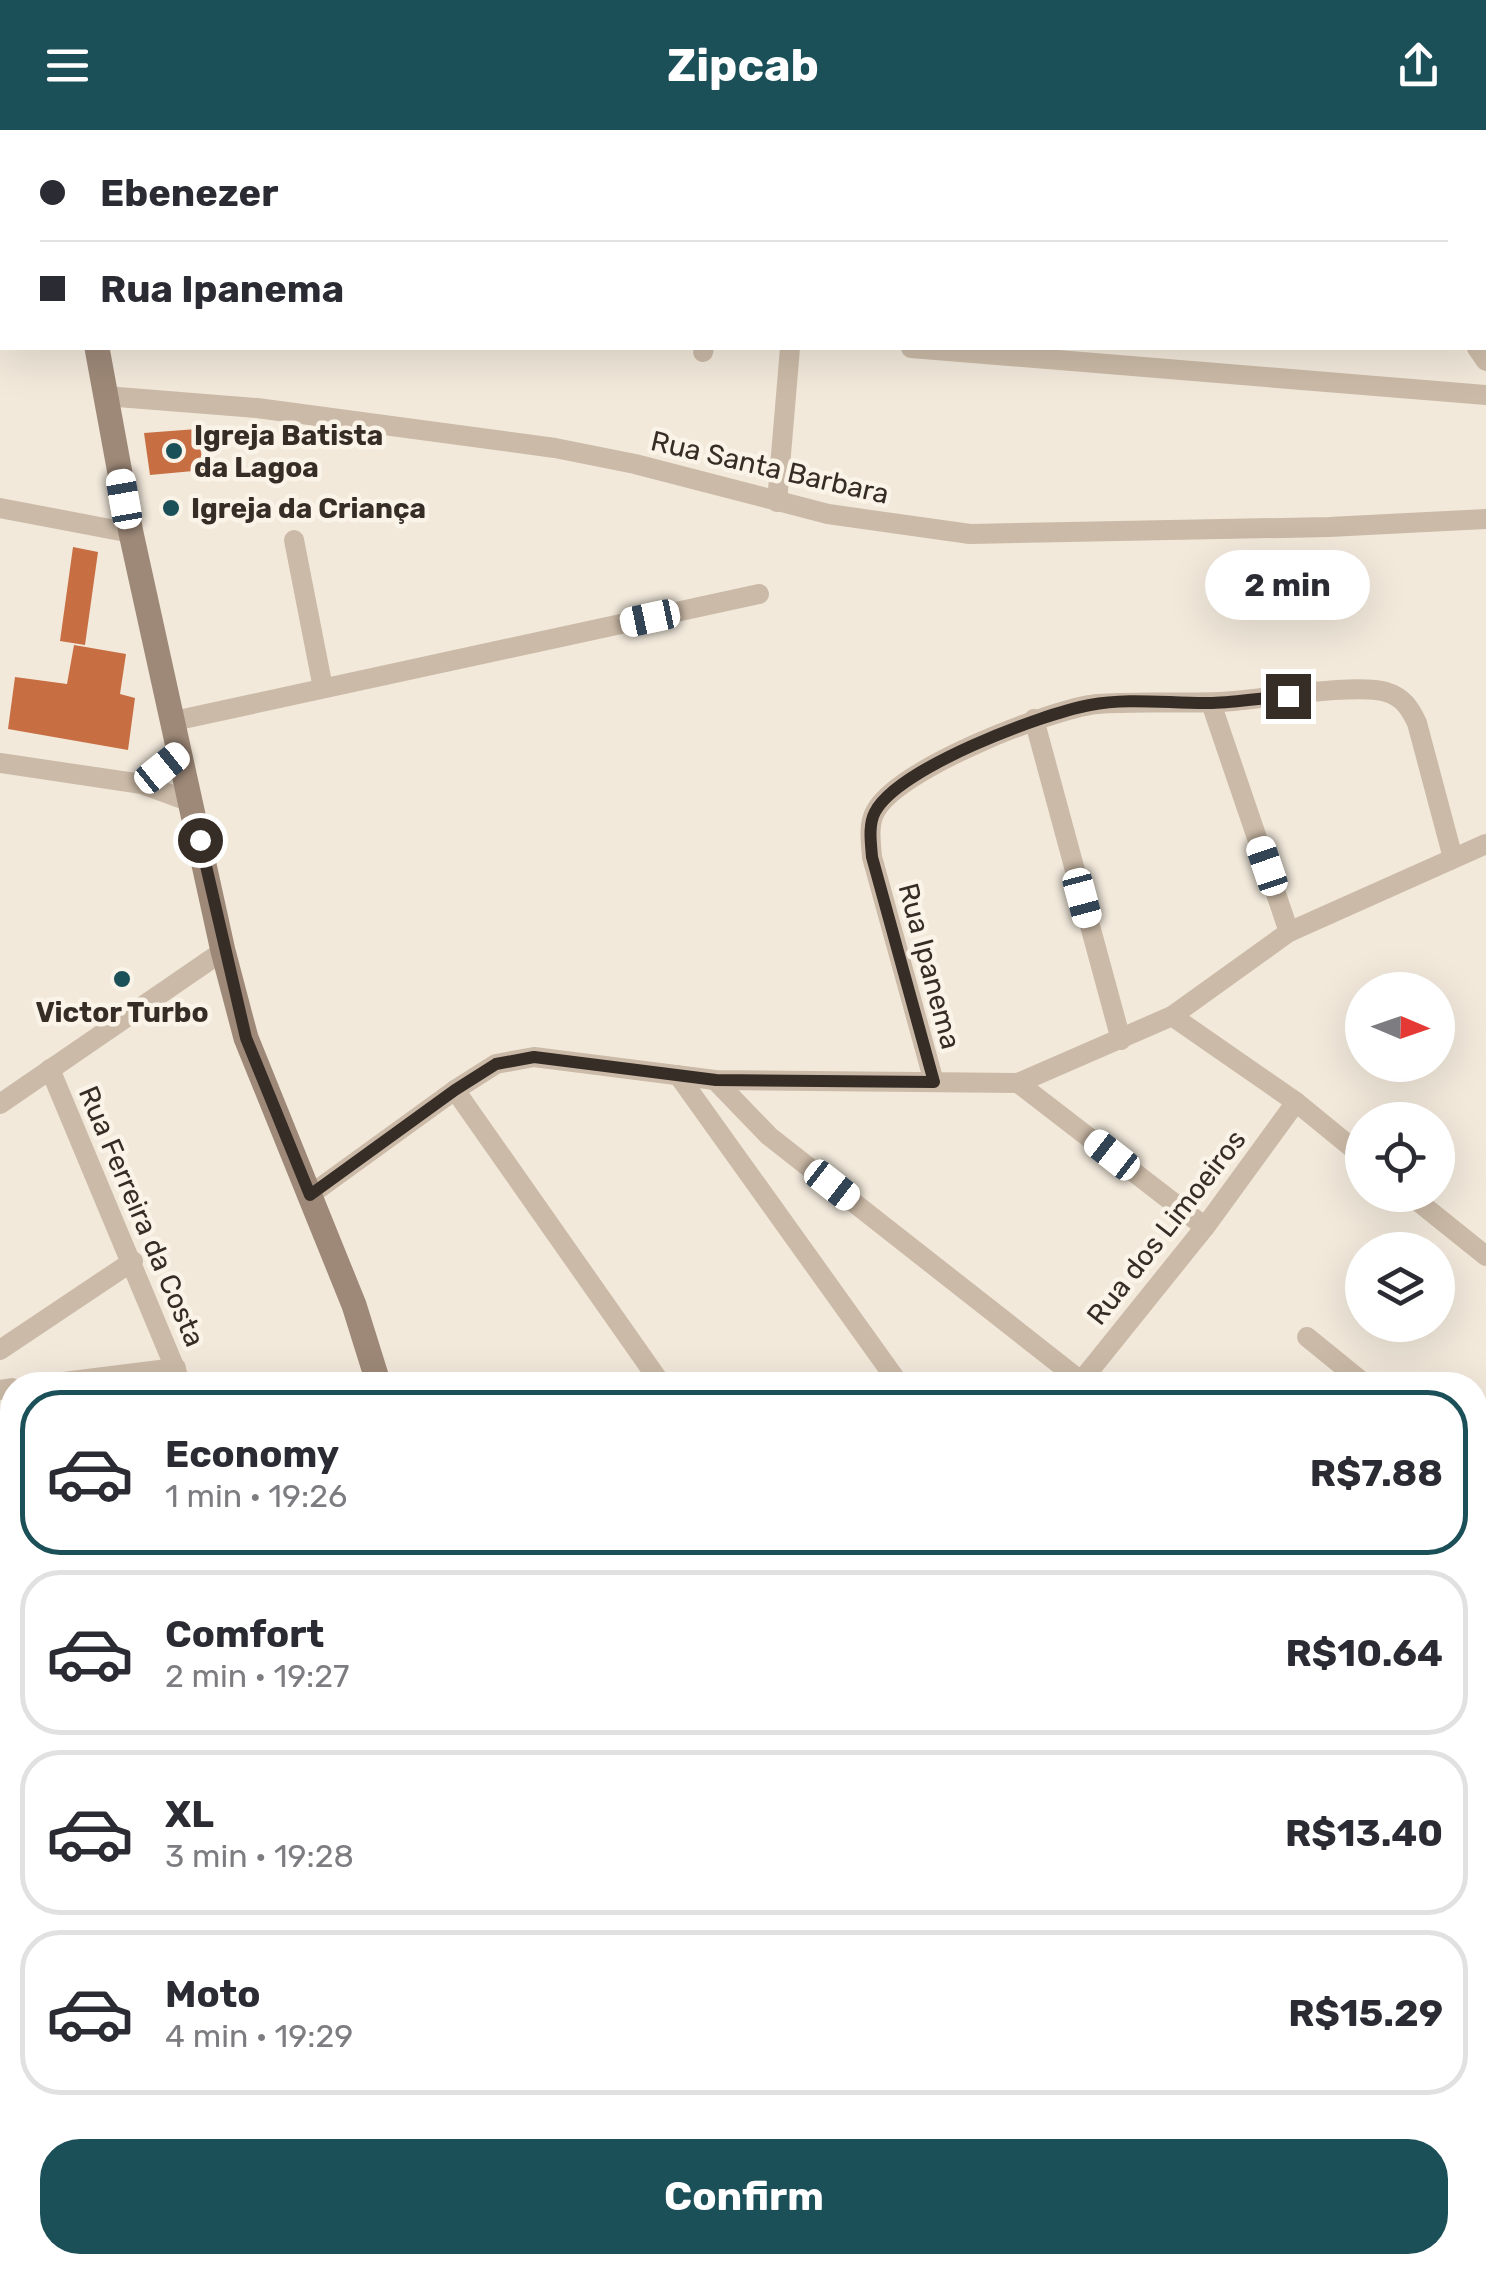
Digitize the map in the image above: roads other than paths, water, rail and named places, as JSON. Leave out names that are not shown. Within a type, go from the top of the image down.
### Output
[{"type":"street","points":[[97,350],[131,533],[246,1038],[354,1304],[375,1372]]},
{"type":"street","points":[[777,502],[790,350]]},
{"type":"street","points":[[935,350],[1486,395]]},
{"type":"street","name":"Rua Santa Barbara","points":[[106,396],[335,417],[555,448],[635,464],[777,502],[888,524],[970,534],[1329,527],[1486,519]]},
{"type":"street","points":[[0,508],[131,533]]},
{"type":"street","points":[[294,540],[323,688]]},
{"type":"street","points":[[174,721],[759,594]]},
{"type":"street","name":"Rua Ipanema","points":[[934,1082],[872,857],[870,831],[874,813],[898,788],[930,767],[1034,719],[1093,704],[1211,703],[1365,690],[1396,696],[1409,706],[1417,723],[1453,858]]},
{"type":"street","points":[[1211,703],[1290,932]]},
{"type":"street","points":[[1034,719],[1120,1040]]},
{"type":"street","points":[[142,784],[181,752]]},
{"type":"street","points":[[0,763],[142,784],[192,802]]},
{"type":"street","points":[[310,1195],[496,1064],[534,1057],[716,1080],[1018,1084],[1172,1016],[1290,932],[1486,844]]},
{"type":"street","points":[[0,1104],[224,951]]},
{"type":"street","points":[[1172,1016],[1296,1102],[1345,1142]]},
{"type":"street","name":"Rua Ferreira da Costa","points":[[50,1069],[178,1372]]},
{"type":"street","points":[[678,1075],[891,1372]]},
{"type":"street","points":[[716,1080],[769,1136],[1067,1372]]},
{"type":"street","points":[[1018,1084],[1206,1227]]},
{"type":"street","points":[[455,1090],[653,1372]]},
{"type":"street","name":"Rua dos Limoeiros","points":[[1091,1372],[1206,1227],[1296,1102]]},
{"type":"street","points":[[1431,1212],[1486,1256]]},
{"type":"street","points":[[0,1350],[133,1261]]},
{"type":"street","points":[[1306,1337],[1350,1372]]},
{"type":"place","name":"Igreja Batista da Lagoa","points":[[174,451]]},
{"type":"place","name":"Igreja da Criança","points":[[171,508]]},
{"type":"place","name":"Victor Turbo","points":[[122,979]]}]
